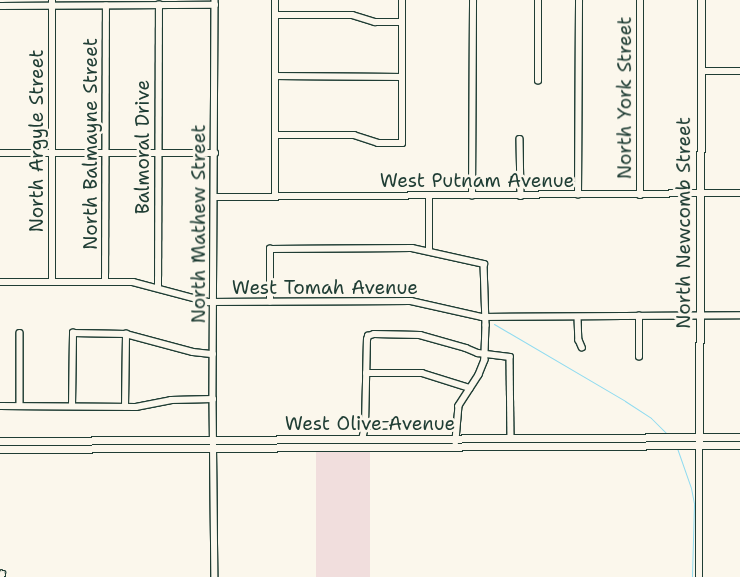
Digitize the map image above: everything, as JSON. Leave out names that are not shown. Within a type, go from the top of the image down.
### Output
[{"type":"main road","name":"North Newcomb Street","points":[[699,441],[701,0]]},
{"type":"main road","name":"West Olive Avenue","points":[[0,441],[456,448],[699,441],[740,437]]},
{"type":"main road","name":"West Olive Avenue","points":[[0,449],[456,439],[699,441],[740,445]]},
{"type":"street","points":[[274,196],[275,0]]},
{"type":"street","points":[[275,135],[351,135],[378,142],[402,143],[402,0]]},
{"type":"street","points":[[472,196],[473,0]]},
{"type":"street","points":[[538,0],[538,81]]},
{"type":"street","points":[[578,196],[579,0]]},
{"type":"street","name":"North York Street","points":[[640,0],[640,195]]},
{"type":"street","points":[[0,6],[52,3],[106,6],[215,3]]},
{"type":"street","name":"North Argyle Street","points":[[52,3],[52,282]]},
{"type":"street","name":"North Mathew Street","points":[[215,3],[213,354],[215,577]]},
{"type":"street","name":"Balmoral Drive","points":[[158,288],[159,5]]},
{"type":"street","name":"North Balmayne Street","points":[[106,6],[106,282]]},
{"type":"street","points":[[275,16],[352,16],[375,22],[402,22]]},
{"type":"street","points":[[701,71],[740,71]]},
{"type":"street","points":[[275,76],[402,77]]},
{"type":"street","points":[[520,139],[520,196]]},
{"type":"street","points":[[0,153],[214,153]]},
{"type":"street","name":"West Putnam Avenue","points":[[214,196],[740,194]]},
{"type":"street","points":[[429,250],[430,196]]},
{"type":"street","points":[[270,302],[270,249],[407,248],[429,250],[484,264],[486,354],[481,372],[458,411],[456,448]]},
{"type":"street","name":"West Tomah Avenue","points":[[0,282],[133,282],[214,302],[411,301],[486,317],[740,316]]},
{"type":"street","points":[[578,316],[579,340],[582,347]]},
{"type":"street","points":[[639,316],[639,357]]},
{"type":"street","points":[[20,333],[20,406]]},
{"type":"street","points":[[72,406],[73,333],[126,334],[193,352],[213,354]]},
{"type":"street","points":[[125,406],[126,334]]},
{"type":"street","points":[[362,440],[366,426],[367,340],[368,336],[374,334],[420,335],[486,354],[510,357],[511,439]]},
{"type":"street","points":[[366,373],[422,373],[470,388]]},
{"type":"street","points":[[0,406],[125,406],[149,405],[171,400],[213,399]]},
{"type":"street","points":[[366,426],[388,425]]},
{"type":"street","points":[[698,577],[699,441]]},
{"type":"shaded area","points":[[316,452],[370,452],[370,577],[316,577]]},
{"type":"waterway","points":[[494,324],[625,401],[651,418],[668,435]]},
{"type":"waterway","points":[[677,448],[691,488],[694,504],[692,577]]}]
